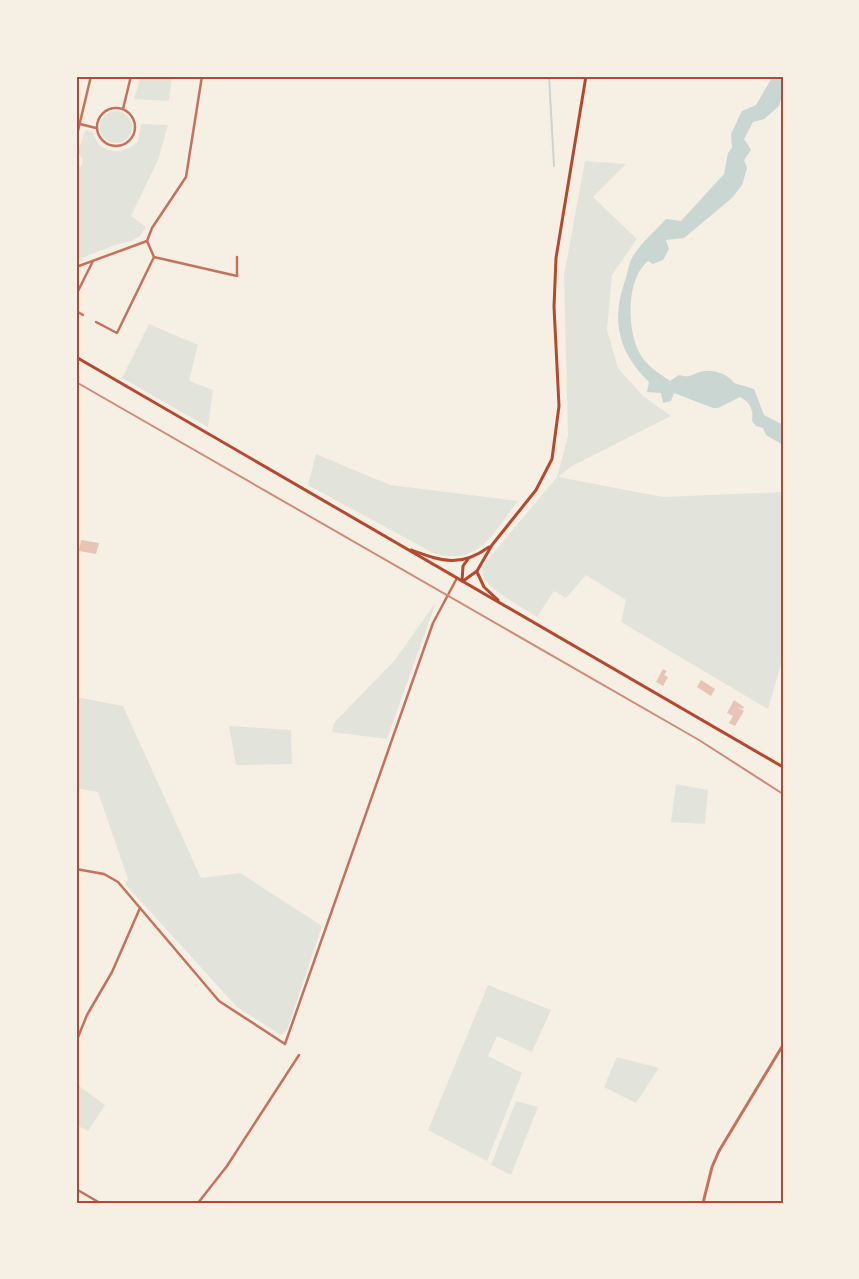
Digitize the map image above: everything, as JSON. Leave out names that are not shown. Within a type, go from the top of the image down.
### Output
[{"type":"main road","points":[[462,581],[477,571],[492,545],[536,490],[552,459],[559,406],[554,307],[556,258],[586,76]]},
{"type":"main road","points":[[76,357],[783,767]]},
{"type":"main road","points":[[401,546],[443,561],[468,558],[492,545]]},
{"type":"main road","points":[[462,581],[462,566],[468,558]]},
{"type":"main road","points":[[477,571],[484,587],[504,605]]},
{"type":"street","points":[[76,139],[91,76]]},
{"type":"street","points":[[122,109],[131,76]]},
{"type":"street","points":[[96,322],[117,333],[154,257],[147,241],[152,228],[186,177],[202,76]]},
{"type":"street","points":[[109,109],[122,109],[130,114],[134,120],[134,135],[123,146],[108,145],[102,141],[96,128],[98,119],[109,109]]},
{"type":"street","points":[[80,124],[96,128]]},
{"type":"street","points":[[76,267],[93,259],[147,241]]},
{"type":"street","points":[[154,257],[237,276],[237,257]]},
{"type":"street","points":[[76,295],[93,259]]},
{"type":"street","points":[[76,311],[83,315]]},
{"type":"street","points":[[76,870],[104,874],[118,882],[219,1001],[285,1044],[433,623],[457,578]]},
{"type":"street","points":[[76,1042],[87,1015],[112,972],[140,908]]},
{"type":"street","points":[[703,1203],[712,1167],[719,1151],[783,1045]]},
{"type":"street","points":[[198,1203],[227,1166],[298,1055]]},
{"type":"street","points":[[76,1189],[100,1203]]},
{"type":"shaded area","points":[[141,76],[172,76],[169,101],[134,99]]},
{"type":"shaded area","points":[[773,76],[783,76],[783,91],[779,106],[764,119],[753,122],[744,139],[751,150],[744,160],[747,168],[742,185],[732,198],[684,238],[666,240],[669,249],[663,260],[653,264],[648,261],[641,269],[632,292],[631,318],[632,331],[639,352],[645,361],[670,381],[679,375],[690,376],[701,372],[713,371],[725,375],[734,383],[754,389],[764,415],[783,425],[783,445],[766,435],[763,428],[756,426],[752,421],[751,407],[740,397],[718,408],[713,408],[674,393],[671,401],[663,403],[661,393],[647,392],[649,382],[630,358],[620,334],[618,321],[621,293],[633,256],[644,241],[666,219],[681,221],[724,174],[728,153],[732,148],[731,134],[742,111],[756,105]]},
{"type":"shaded area","points":[[116,111],[122,112],[127,116],[131,121],[131,133],[127,138],[122,142],[116,143],[110,142],[105,138],[101,133],[100,127],[101,121],[105,116],[110,112]]},
{"type":"shaded area","points":[[141,124],[168,125],[158,160],[131,216],[146,227],[140,236],[131,241],[76,260],[76,170],[82,165],[83,160],[78,152],[85,130],[92,132],[100,146],[110,151],[119,151],[138,142]]},
{"type":"shaded area","points":[[585,161],[626,164],[593,197],[637,239],[612,275],[607,330],[618,368],[643,396],[671,416],[572,466],[558,477],[663,497],[783,492],[783,657],[768,709],[621,622],[626,600],[586,575],[566,598],[554,591],[537,617],[498,592],[485,580],[483,575],[483,567],[490,557],[557,477],[568,436],[564,275]]},
{"type":"shaded area","points":[[149,324],[198,345],[189,381],[213,390],[208,427],[122,378]]},
{"type":"shaded area","points":[[316,454],[390,485],[518,501],[492,535],[474,551],[462,555],[449,556],[433,553],[308,485]]},
{"type":"shaded area","points":[[436,602],[387,739],[332,732],[334,723],[395,660]]},
{"type":"shaded area","points":[[76,697],[123,706],[201,878],[240,873],[322,926],[287,1030],[281,1035],[237,1007],[125,884],[128,879],[98,792],[76,788]]},
{"type":"shaded area","points":[[229,726],[291,730],[292,764],[236,765]]},
{"type":"shaded area","points":[[676,784],[708,790],[705,824],[671,822]]},
{"type":"shaded area","points":[[488,985],[551,1010],[532,1052],[497,1036],[488,1056],[522,1073],[487,1161],[428,1130]]},
{"type":"shaded area","points":[[617,1057],[659,1068],[636,1103],[604,1087]]},
{"type":"shaded area","points":[[76,1084],[105,1105],[88,1131],[76,1125]]},
{"type":"shaded area","points":[[516,1101],[538,1107],[511,1175],[491,1165]]},
{"type":"building","points":[[81,540],[99,543],[96,554],[79,551]]},
{"type":"building","points":[[663,669],[667,671],[664,675],[668,677],[663,686],[656,682]]},
{"type":"building","points":[[701,680],[715,689],[711,696],[697,687]]},
{"type":"building","points":[[734,700],[744,707],[743,709],[737,707],[744,711],[735,726],[729,723],[733,716],[727,713]]},
{"type":"waterway","points":[[549,76],[554,166]]},
{"type":"railway","points":[[76,382],[699,740],[783,794]]}]
